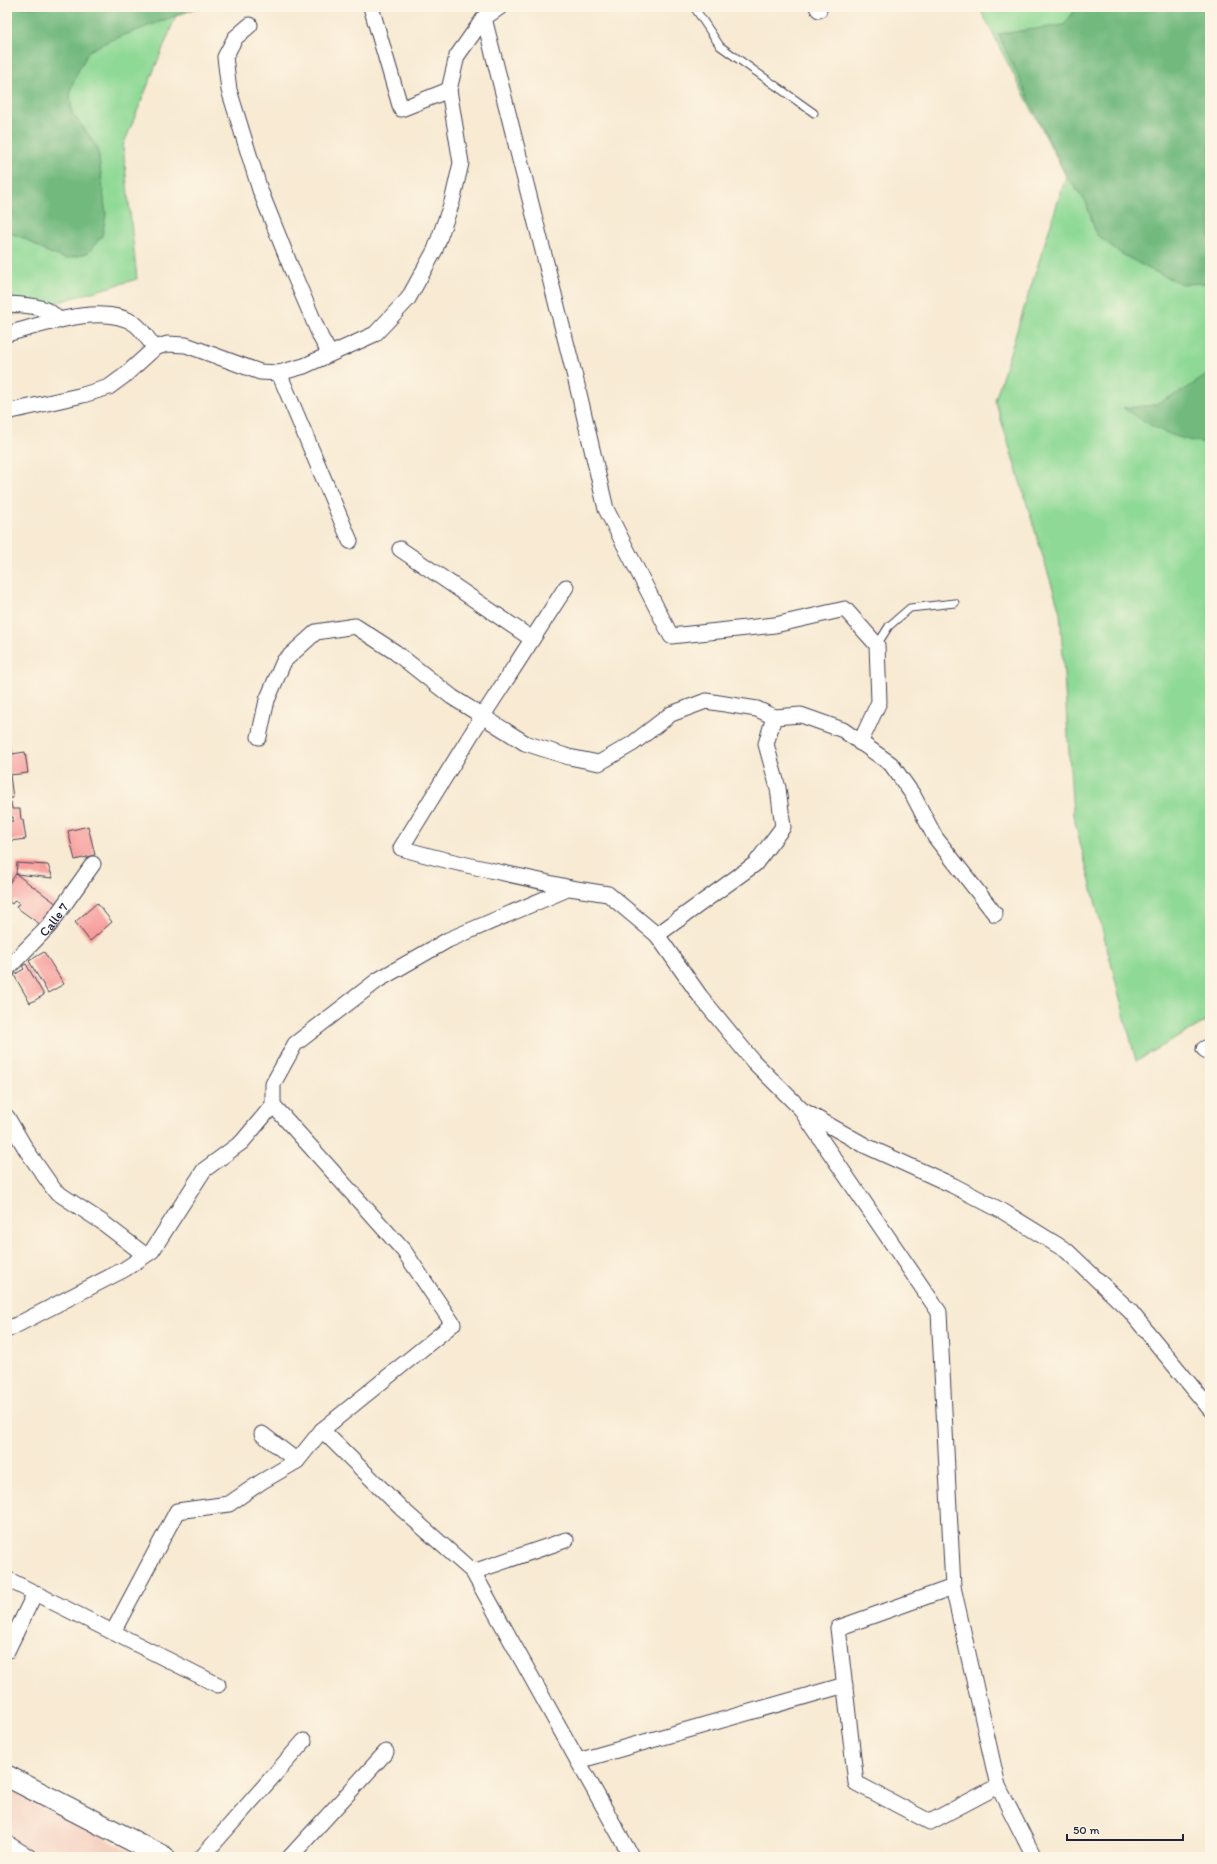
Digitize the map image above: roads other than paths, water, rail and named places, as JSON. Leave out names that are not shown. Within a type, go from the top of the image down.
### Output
[{"type":"main road","points":[[7,1776],[164,1857]]},
{"type":"street","points":[[371,7],[401,109],[449,90]]},
{"type":"street","points":[[7,412],[83,396],[109,387],[124,376],[155,348],[167,344],[186,345],[260,372],[279,374],[304,366],[375,334],[408,299],[435,250],[452,202],[461,163],[449,90],[457,56],[484,18],[500,7]]},
{"type":"street","points":[[484,18],[577,385],[606,508],[671,636],[775,625],[845,608],[877,645],[879,702],[860,743]]},
{"type":"street","points":[[250,25],[235,38],[225,57],[229,90],[260,190],[321,338],[330,354]]},
{"type":"street","points":[[7,304],[49,311],[56,316],[58,321]]},
{"type":"street","points":[[7,334],[58,321],[96,314],[117,317],[136,325],[155,348]]},
{"type":"street","points":[[279,374],[350,542]]},
{"type":"street","points":[[400,549],[532,639]]},
{"type":"street","points":[[566,587],[482,717],[401,848],[436,859],[518,875],[570,888],[608,894],[657,935],[700,996],[753,1061],[802,1110],[939,1312],[953,1587],[998,1786],[1034,1857]]},
{"type":"street","points":[[259,737],[267,700],[284,661],[316,632],[355,626],[395,652],[452,697],[525,743],[569,757],[599,763],[632,744],[671,714],[706,701],[757,709],[774,717],[801,715],[843,730],[891,764],[913,795],[935,837],[995,914]]},
{"type":"street","points":[[657,935],[755,864],[783,827],[778,788],[766,744],[774,717]]},
{"type":"street","name":"Calle 7","points":[[7,969],[49,926],[93,864]]},
{"type":"street","points":[[7,1330],[124,1269],[152,1251],[204,1170],[242,1142],[273,1105],[273,1084],[295,1044],[378,980],[448,940],[570,888]]},
{"type":"street","points":[[1210,1046],[1204,1049],[1210,1053]]},
{"type":"street","points":[[113,1632],[177,1511],[229,1504],[261,1482],[297,1462],[322,1430],[453,1324],[404,1251],[273,1105]]},
{"type":"street","points":[[802,1110],[866,1146],[952,1185],[1004,1212],[1067,1251],[1130,1311],[1210,1409]]},
{"type":"street","points":[[7,1117],[27,1151],[55,1191],[102,1222],[145,1256]]},
{"type":"street","points":[[322,1430],[402,1509],[473,1572],[630,1854],[624,1857]]},
{"type":"street","points":[[262,1434],[297,1462]]},
{"type":"street","points":[[473,1572],[566,1540]]},
{"type":"street","points":[[7,1579],[218,1685]]},
{"type":"street","points":[[953,1587],[838,1628],[856,1783],[930,1822],[998,1786]]},
{"type":"street","points":[[7,1651],[35,1593]]},
{"type":"street","points":[[578,1761],[845,1685]]},
{"type":"street","points":[[202,1857],[304,1741]]},
{"type":"street","points":[[290,1857],[386,1752]]},
{"type":"street","points":[[8,1844],[29,1857]]},
{"type":"lane","points":[[694,7],[720,46],[814,113]]},
{"type":"lane","points":[[877,645],[889,626],[910,608],[955,603]]}]
